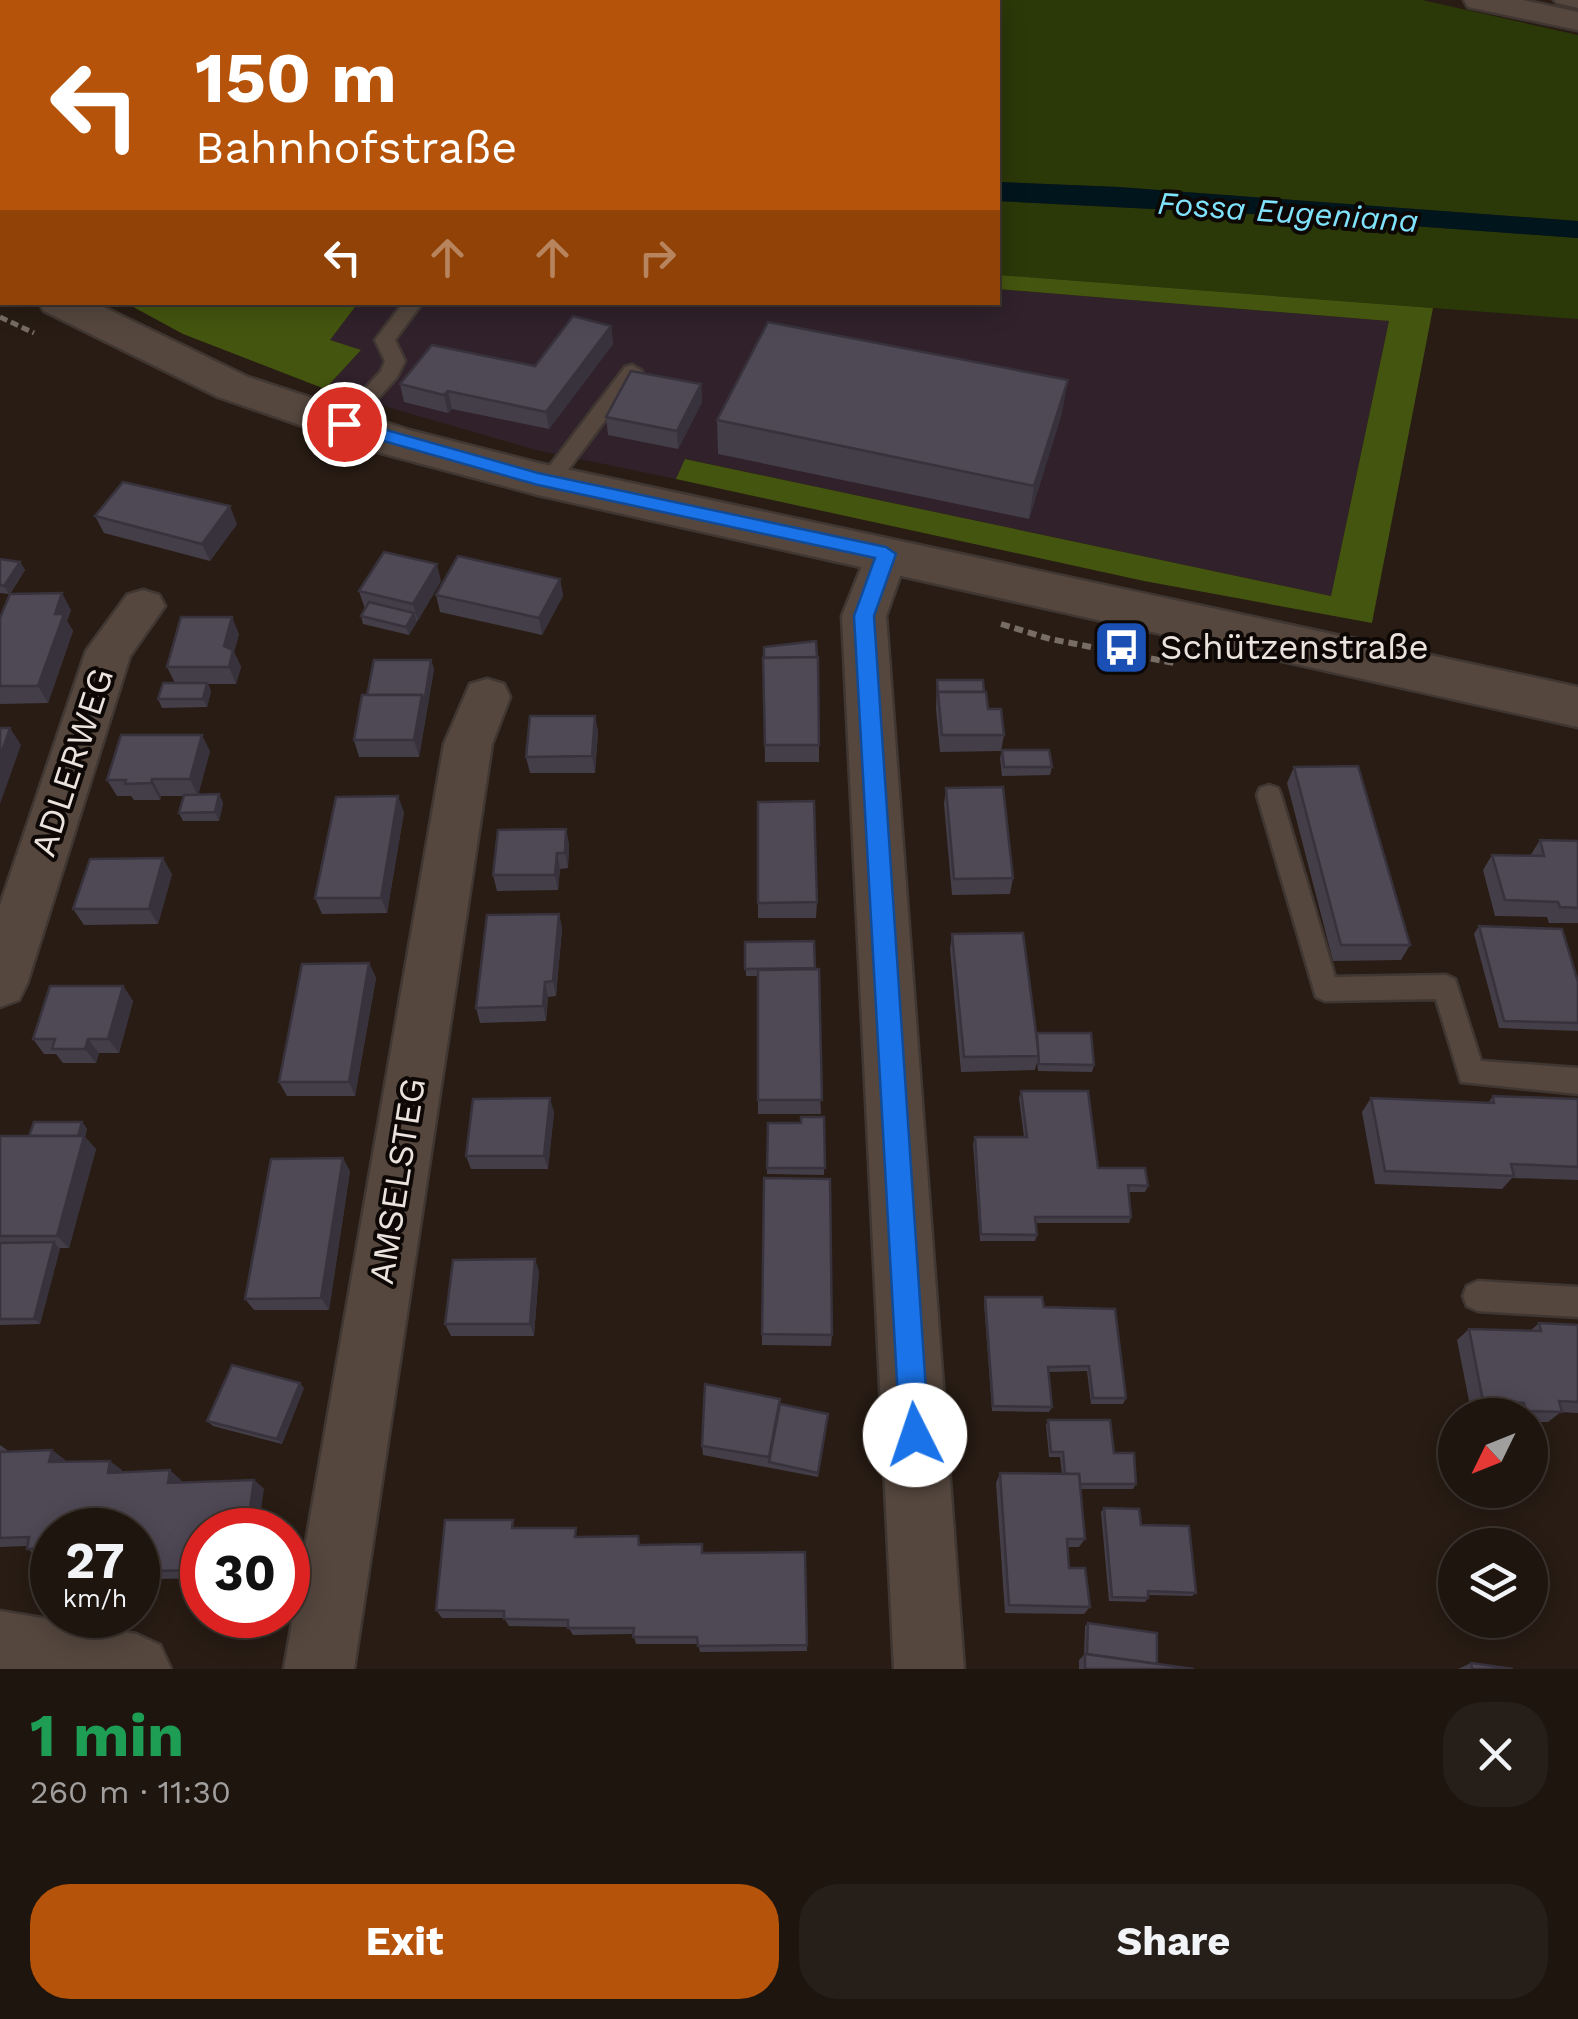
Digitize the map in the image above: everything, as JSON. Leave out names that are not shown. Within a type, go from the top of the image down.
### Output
[{"type":"street","points":[[1479,0],[1578,21]]},
{"type":"street","points":[[65,305],[233,387],[344,424],[549,481],[1578,708]]},
{"type":"street","points":[[886,554],[864,616],[929,1669]]},
{"type":"street","name":"ADLERWEG","points":[[0,984],[109,652],[143,606]]},
{"type":"street","name":"AMSELSTEG","points":[[319,1669],[468,744],[487,697]]},
{"type":"street","points":[[0,1644],[136,1669]]},
{"type":"lane","points":[[1562,0],[1578,3]]},
{"type":"lane","points":[[344,424],[390,373],[395,361],[385,340],[412,305]]},
{"type":"lane","points":[[549,481],[632,371]]},
{"type":"lane","points":[[1269,795],[1325,989],[1446,988],[1472,1074],[1578,1080]]},
{"type":"lane","points":[[1478,1296],[1578,1302]]},
{"type":"shaded area","points":[[1000,289],[1389,321],[1331,596],[686,459],[676,479],[536,450],[325,389],[361,350],[329,341],[356,305],[1000,305]]},
{"type":"green space","points":[[1000,0],[1422,0],[1578,35],[1578,221],[1118,187],[1000,182]]},
{"type":"green space","points":[[1000,201],[1251,214],[1578,238],[1578,319],[1000,275]]},
{"type":"green space","points":[[1000,275],[1433,308],[1372,623],[1144,581],[676,479],[685,459],[1331,596],[1389,321],[1000,289]]},
{"type":"green space","points":[[130,305],[356,305],[330,340],[361,350],[325,389],[183,334]]},
{"type":"water","name":"Fossa Eugeniana","points":[[1000,182],[1118,187],[1578,221],[1578,238],[1251,214],[1000,201]]},
{"type":"building","points":[[573,316],[611,326],[546,412],[400,384],[432,345],[535,366]]},
{"type":"building","points":[[768,322],[1068,380],[1034,486],[717,420]]},
{"type":"building","points":[[631,371],[701,384],[677,431],[606,417]]},
{"type":"building","points":[[123,482],[230,506],[202,544],[95,516]]},
{"type":"building","points":[[384,552],[437,564],[413,604],[359,591]]},
{"type":"building","points":[[458,556],[560,579],[539,618],[436,595]]},
{"type":"building","points":[[0,559],[20,562],[4,586],[0,585]]},
{"type":"building","points":[[62,593],[55,614],[64,614],[38,686],[0,686],[0,618],[10,594]]},
{"type":"building","points":[[369,602],[414,613],[406,627],[361,616]]},
{"type":"building","points":[[181,617],[232,617],[224,646],[233,650],[229,667],[167,667]]},
{"type":"building","points":[[816,641],[817,657],[764,658],[764,647]]},
{"type":"building","points":[[818,657],[819,745],[765,745],[763,658]]},
{"type":"building","points":[[374,660],[431,660],[424,703],[422,695],[367,695]]},
{"type":"building","points":[[937,680],[983,680],[984,692],[938,694]]},
{"type":"building","points":[[163,683],[207,683],[203,699],[158,699]]},
{"type":"building","points":[[938,692],[986,692],[988,709],[1001,709],[1004,735],[942,735]]},
{"type":"building","points":[[362,695],[422,695],[414,740],[354,740]]},
{"type":"building","points":[[530,716],[595,716],[592,756],[526,757]]},
{"type":"building","points":[[0,728],[10,728],[0,757]]},
{"type":"building","points":[[121,735],[202,735],[190,779],[125,784],[126,780],[107,780]]},
{"type":"building","points":[[1002,750],[1049,750],[1052,767],[1004,767]]},
{"type":"building","points":[[1358,766],[1410,945],[1341,945],[1294,767]]},
{"type":"building","points":[[1003,787],[1013,878],[954,879],[946,788]]},
{"type":"building","points":[[219,794],[215,812],[179,813],[184,795]]},
{"type":"building","points":[[398,796],[381,898],[315,898],[336,797]]},
{"type":"building","points":[[814,801],[817,902],[758,903],[758,802]]},
{"type":"building","points":[[566,829],[565,853],[557,853],[555,875],[493,875],[498,830]]},
{"type":"building","points":[[1540,840],[1578,841],[1578,908],[1560,907],[1558,902],[1505,900],[1492,855],[1544,856]]},
{"type":"building","points":[[163,858],[149,909],[73,909],[90,859]]},
{"type":"building","points":[[559,914],[553,981],[545,982],[543,1006],[476,1008],[487,915]]},
{"type":"building","points":[[1479,926],[1562,929],[1578,982],[1578,1023],[1504,1021]]},
{"type":"building","points":[[1023,933],[1039,1056],[964,1057],[952,934]]},
{"type":"building","points":[[814,941],[815,968],[745,969],[745,942]]},
{"type":"building","points":[[369,963],[349,1082],[279,1082],[302,964]]},
{"type":"building","points":[[819,969],[822,1100],[758,1100],[758,970]]},
{"type":"building","points":[[50,986],[123,986],[108,1039],[88,1039],[85,1049],[52,1049],[55,1039],[33,1039]]},
{"type":"building","points":[[1037,1033],[1091,1033],[1094,1065],[1039,1064]]},
{"type":"building","points":[[1021,1091],[1088,1091],[1098,1168],[1145,1168],[1148,1186],[1128,1185],[1131,1217],[1035,1217],[1037,1235],[981,1234],[975,1137],[1027,1137]]},
{"type":"building","points":[[1493,1096],[1578,1099],[1578,1167],[1511,1164],[1514,1176],[1385,1171],[1371,1098],[1494,1103]]},
{"type":"building","points":[[550,1098],[544,1156],[466,1156],[473,1099]]},
{"type":"building","points":[[801,1117],[824,1117],[825,1168],[767,1168],[768,1123],[801,1123]]},
{"type":"building","points":[[34,1122],[82,1122],[78,1136],[29,1136]]},
{"type":"building","points":[[0,1136],[84,1136],[57,1236],[0,1236]]},
{"type":"building","points":[[343,1158],[321,1298],[245,1299],[271,1159]]},
{"type":"building","points":[[764,1178],[830,1179],[832,1335],[762,1334]]},
{"type":"building","points":[[54,1242],[34,1319],[0,1319],[0,1243]]},
{"type":"building","points":[[535,1259],[530,1324],[445,1324],[453,1260]]},
{"type":"building","points":[[985,1297],[1042,1297],[1044,1307],[1115,1309],[1126,1398],[1093,1398],[1089,1366],[1048,1367],[1052,1407],[993,1406]]},
{"type":"building","points":[[1539,1323],[1578,1325],[1578,1402],[1559,1401],[1562,1412],[1548,1412],[1548,1398],[1482,1398],[1469,1329],[1541,1331]]},
{"type":"building","points":[[232,1365],[300,1383],[277,1439],[207,1421]]},
{"type":"building","points":[[705,1384],[780,1399],[769,1457],[702,1446]]},
{"type":"building","points":[[780,1404],[828,1414],[818,1473],[769,1462]]},
{"type":"building","points":[[1048,1420],[1110,1420],[1114,1453],[1134,1453],[1136,1484],[1080,1484],[1079,1474],[1065,1474],[1063,1452],[1051,1452]]},
{"type":"building","points":[[52,1450],[49,1462],[110,1461],[108,1473],[170,1470],[168,1483],[254,1480],[250,1508],[180,1508],[180,1570],[160,1571],[160,1508],[30,1508],[30,1549],[27,1549],[29,1537],[0,1538],[0,1452]]},
{"type":"building","points":[[1000,1473],[1079,1474],[1085,1539],[1067,1539],[1069,1568],[1085,1568],[1090,1607],[1009,1605]]},
{"type":"building","points":[[1104,1508],[1139,1509],[1141,1525],[1189,1526],[1196,1593],[1148,1591],[1148,1598],[1112,1597]]},
{"type":"building","points":[[445,1520],[513,1520],[512,1528],[576,1528],[575,1537],[638,1536],[639,1545],[702,1544],[702,1553],[805,1552],[807,1645],[698,1646],[697,1637],[633,1637],[634,1628],[568,1628],[568,1620],[504,1619],[504,1611],[436,1610]]},
{"type":"building","points":[[1088,1623],[1157,1633],[1157,1664],[1087,1654]]},
{"type":"building","points":[[1085,1654],[1194,1669],[1085,1669]]},
{"type":"building","points":[[1471,1663],[1513,1669],[1472,1669]]},
{"type":"place","name":"Schützenstraße","points":[[1121,647]]},
{"type":"route","points":[[344,424],[538,479],[886,554],[864,616],[915,1435]]}]
